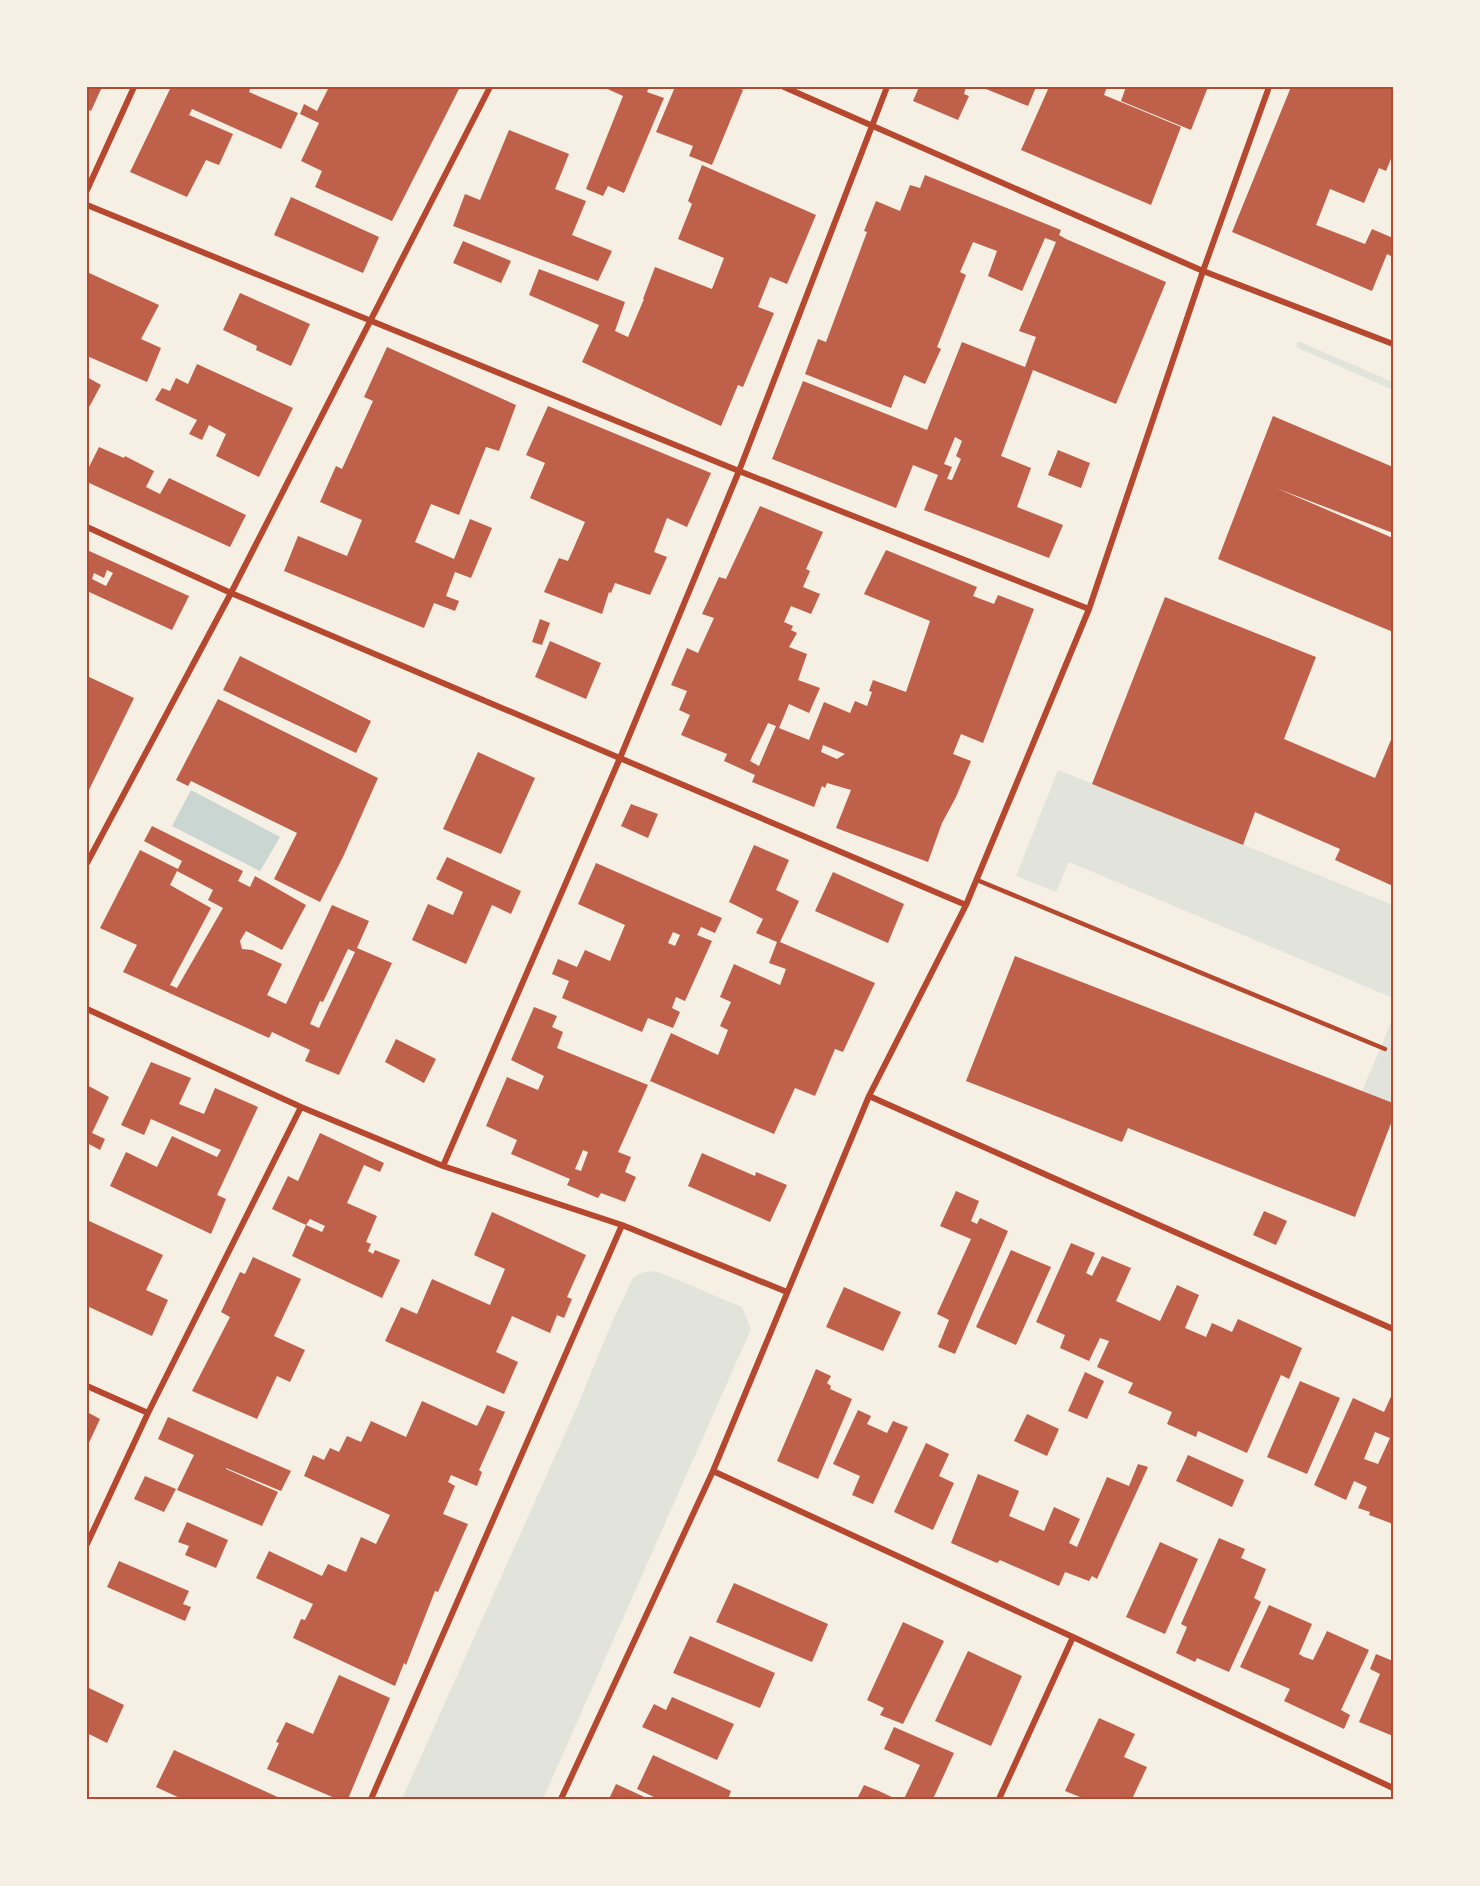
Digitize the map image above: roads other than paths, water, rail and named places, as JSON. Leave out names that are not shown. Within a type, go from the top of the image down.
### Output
[{"type":"street","points":[[87,190],[134,87]]},
{"type":"street","points":[[87,863],[231,593],[490,87]]},
{"type":"street","points":[[784,87],[1203,271],[1393,344]]},
{"type":"street","points":[[443,1166],[620,758],[739,471],[887,87]]},
{"type":"street","points":[[561,1799],[713,1471],[869,1096],[977,880],[1089,609],[1203,271],[1269,87]]},
{"type":"street","points":[[87,205],[739,471],[1089,609]]},
{"type":"street","points":[[87,527],[231,593],[966,905]]},
{"type":"street","points":[[87,1008],[300,1107],[443,1166],[622,1225],[787,1292]]},
{"type":"street","points":[[869,1096],[1393,1329]]},
{"type":"street","points":[[87,1544],[148,1413],[300,1107]]},
{"type":"street","points":[[371,1799],[622,1225]]},
{"type":"street","points":[[87,1386],[148,1413]]},
{"type":"street","points":[[713,1471],[1393,1788]]},
{"type":"street","points":[[999,1799],[1072,1637]]},
{"type":"lane","points":[[977,880],[1384,1049]]}]
